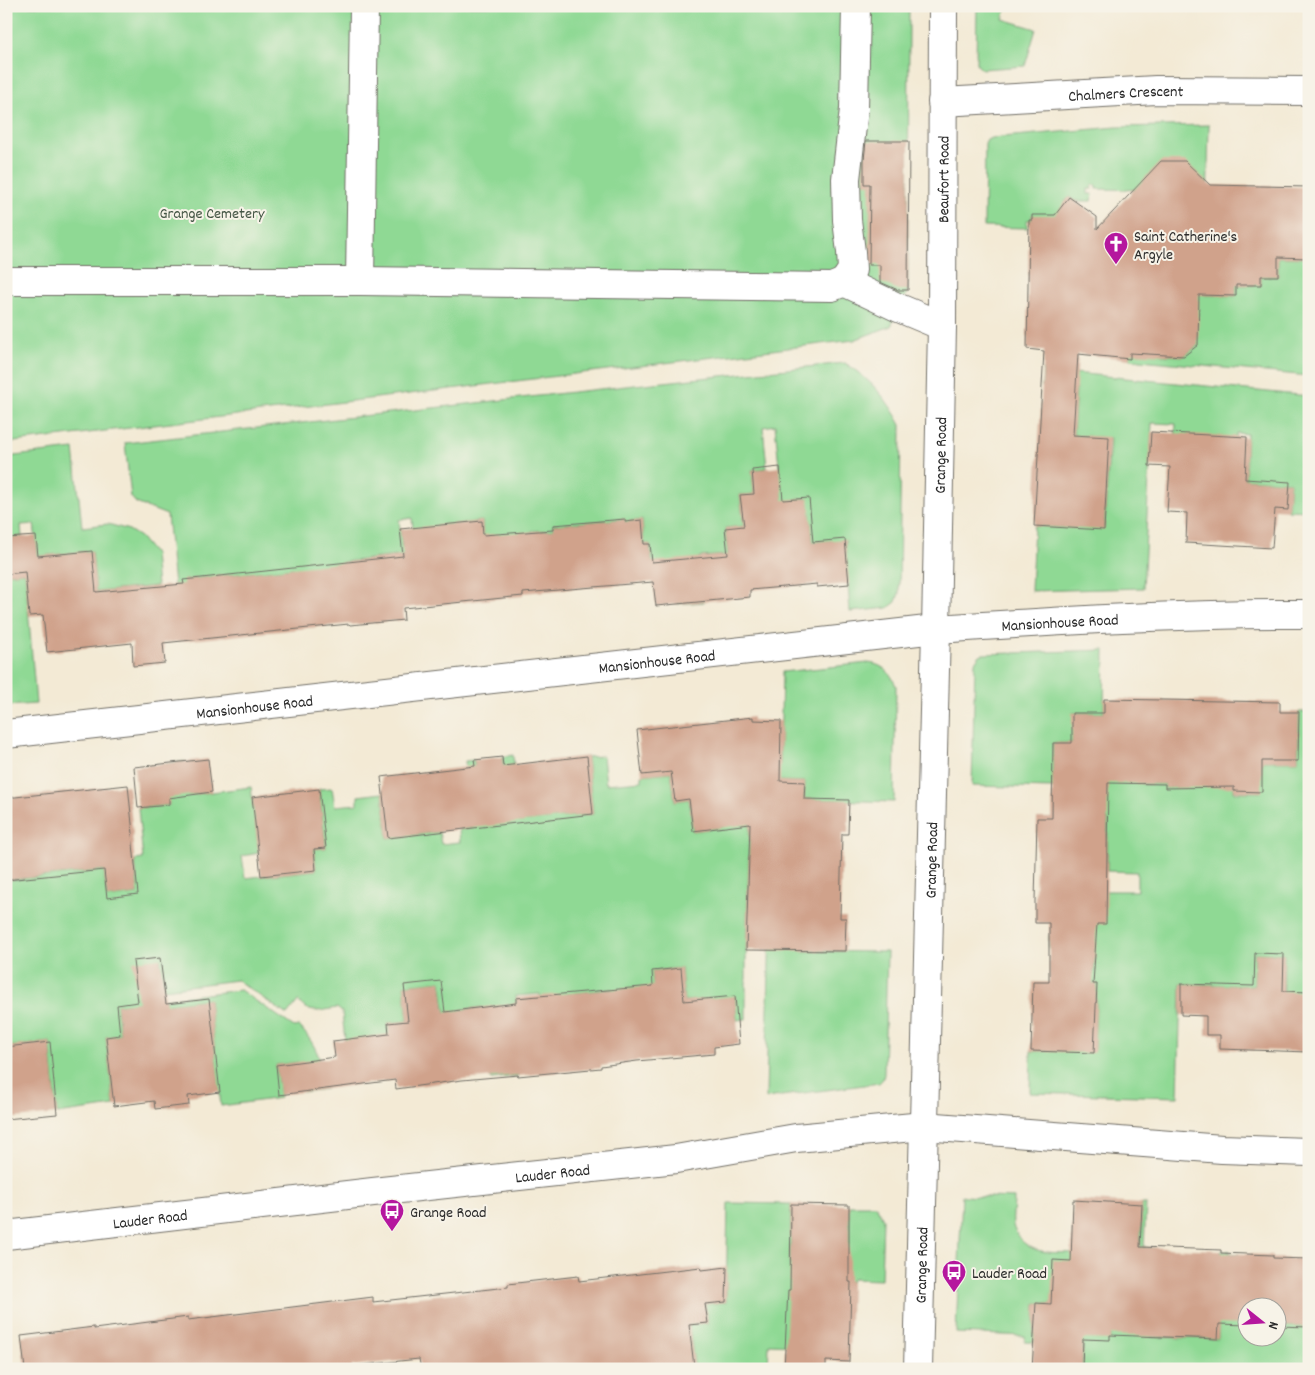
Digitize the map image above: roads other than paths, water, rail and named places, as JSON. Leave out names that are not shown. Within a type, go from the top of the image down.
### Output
[{"type":"street","points":[[360,281],[364,6]]},
{"type":"street","points":[[6,281],[360,281],[832,287],[844,282],[852,270],[847,220],[846,179],[854,109],[856,6]]},
{"type":"street","name":"Beaufort Road","points":[[941,353],[943,6]]},
{"type":"street","name":"Chalmers Crescent","points":[[942,102],[1156,90],[1309,91]]},
{"type":"street","points":[[844,282],[942,326]]},
{"type":"street","name":"Grange Road","points":[[918,1369],[941,353]]},
{"type":"street","name":"Mansionhouse Road","points":[[6,734],[936,629],[1236,613],[1309,614]]},
{"type":"street","name":"Lauder Road","points":[[6,1235],[676,1159],[796,1138],[924,1126],[1213,1148],[1309,1152]]},
{"type":"place","name":"Saint Catherine's Argyle","points":[[1116,265]]},
{"type":"place","name":"Grange Road","points":[[392,1232]]},
{"type":"place","name":"Lauder Road","points":[[954,1293]]},
{"type":"park label","name":"Grange Cemetery","points":[[212,212]]}]
